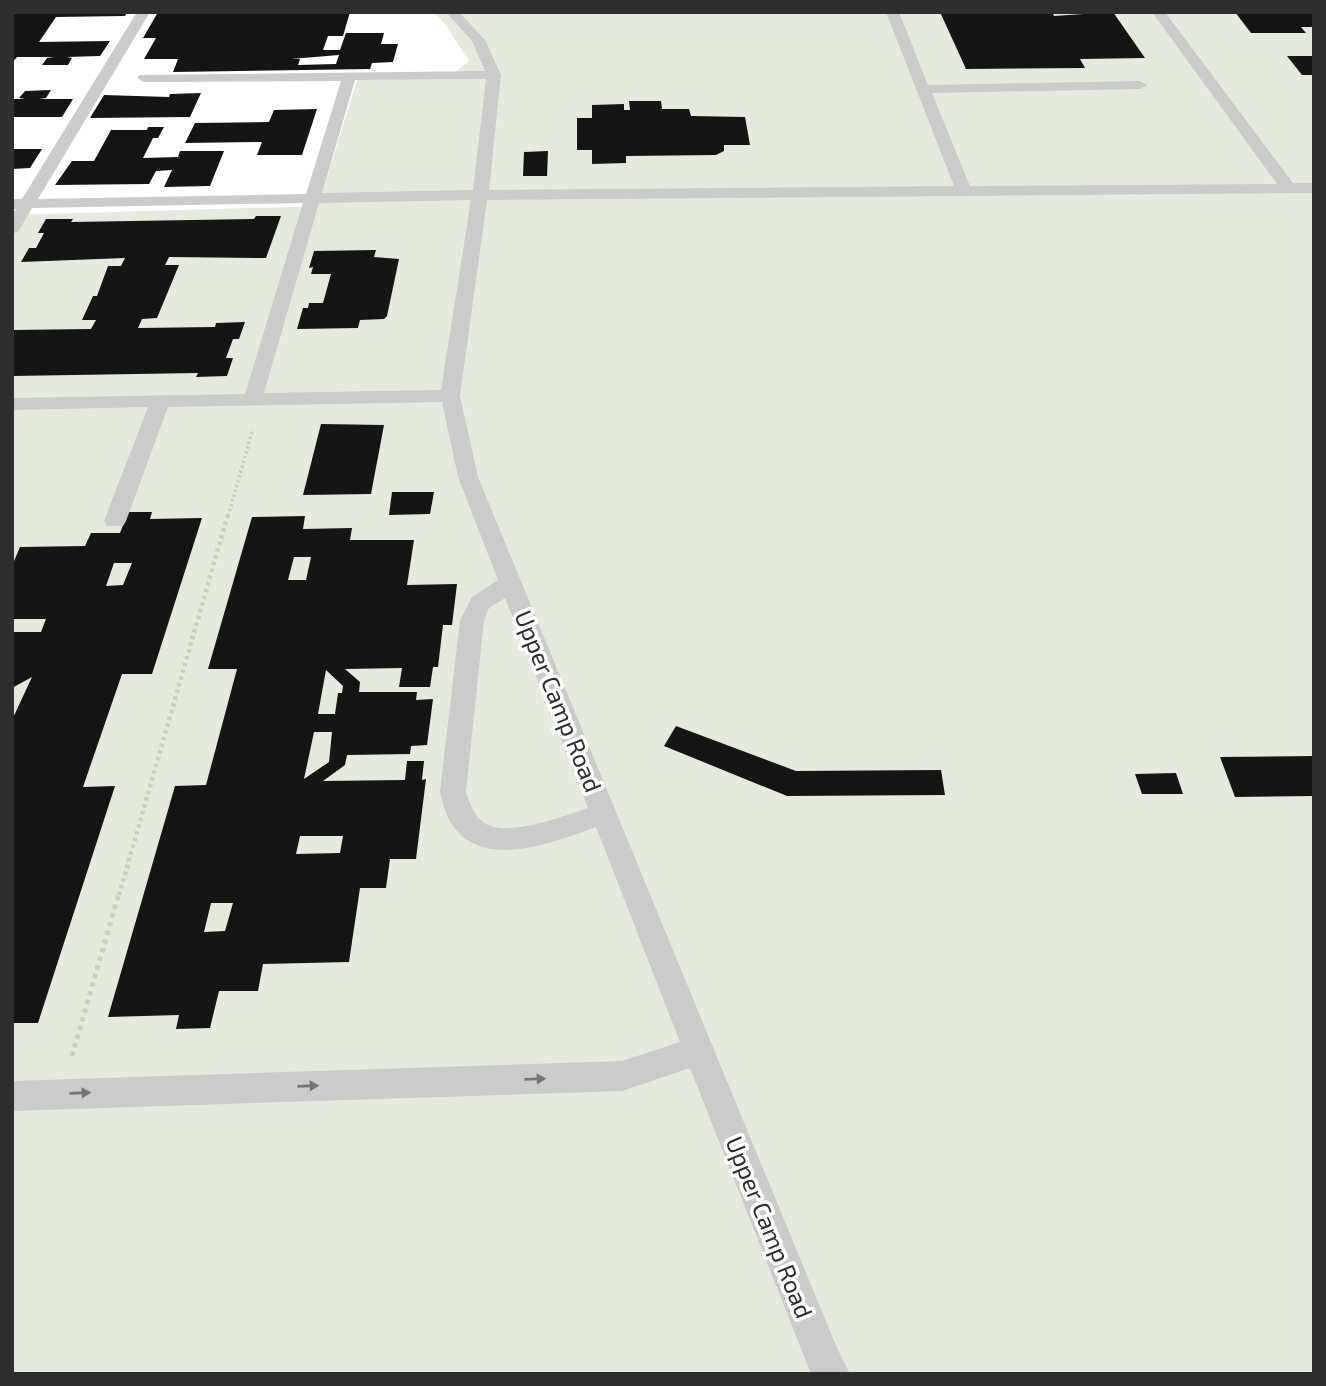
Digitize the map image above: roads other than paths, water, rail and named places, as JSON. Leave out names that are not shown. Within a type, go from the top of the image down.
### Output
[{"type":"lane","points":[[12,228],[20,204],[144,12]]},
{"type":"lane","points":[[144,78],[494,75],[478,40],[452,12]]},
{"type":"lane","points":[[892,12],[964,191]]},
{"type":"lane","points":[[1158,12],[1288,188]]},
{"type":"lane","name":"Upper Camp Road","points":[[494,75],[480,195],[450,396],[468,477],[824,1362],[832,1374]]},
{"type":"lane","points":[[253,399],[349,76]]},
{"type":"lane","points":[[923,89],[1140,85]]},
{"type":"lane","points":[[20,204],[480,195],[1314,188]]},
{"type":"lane","points":[[12,404],[450,396]]},
{"type":"lane","points":[[115,521],[160,401]]},
{"type":"lane","points":[[511,583],[480,603],[471,620],[453,792],[455,807],[463,820],[476,831],[494,838],[515,841],[604,813]]},
{"type":"lane","points":[[12,1096],[622,1076],[699,1050]]}]
